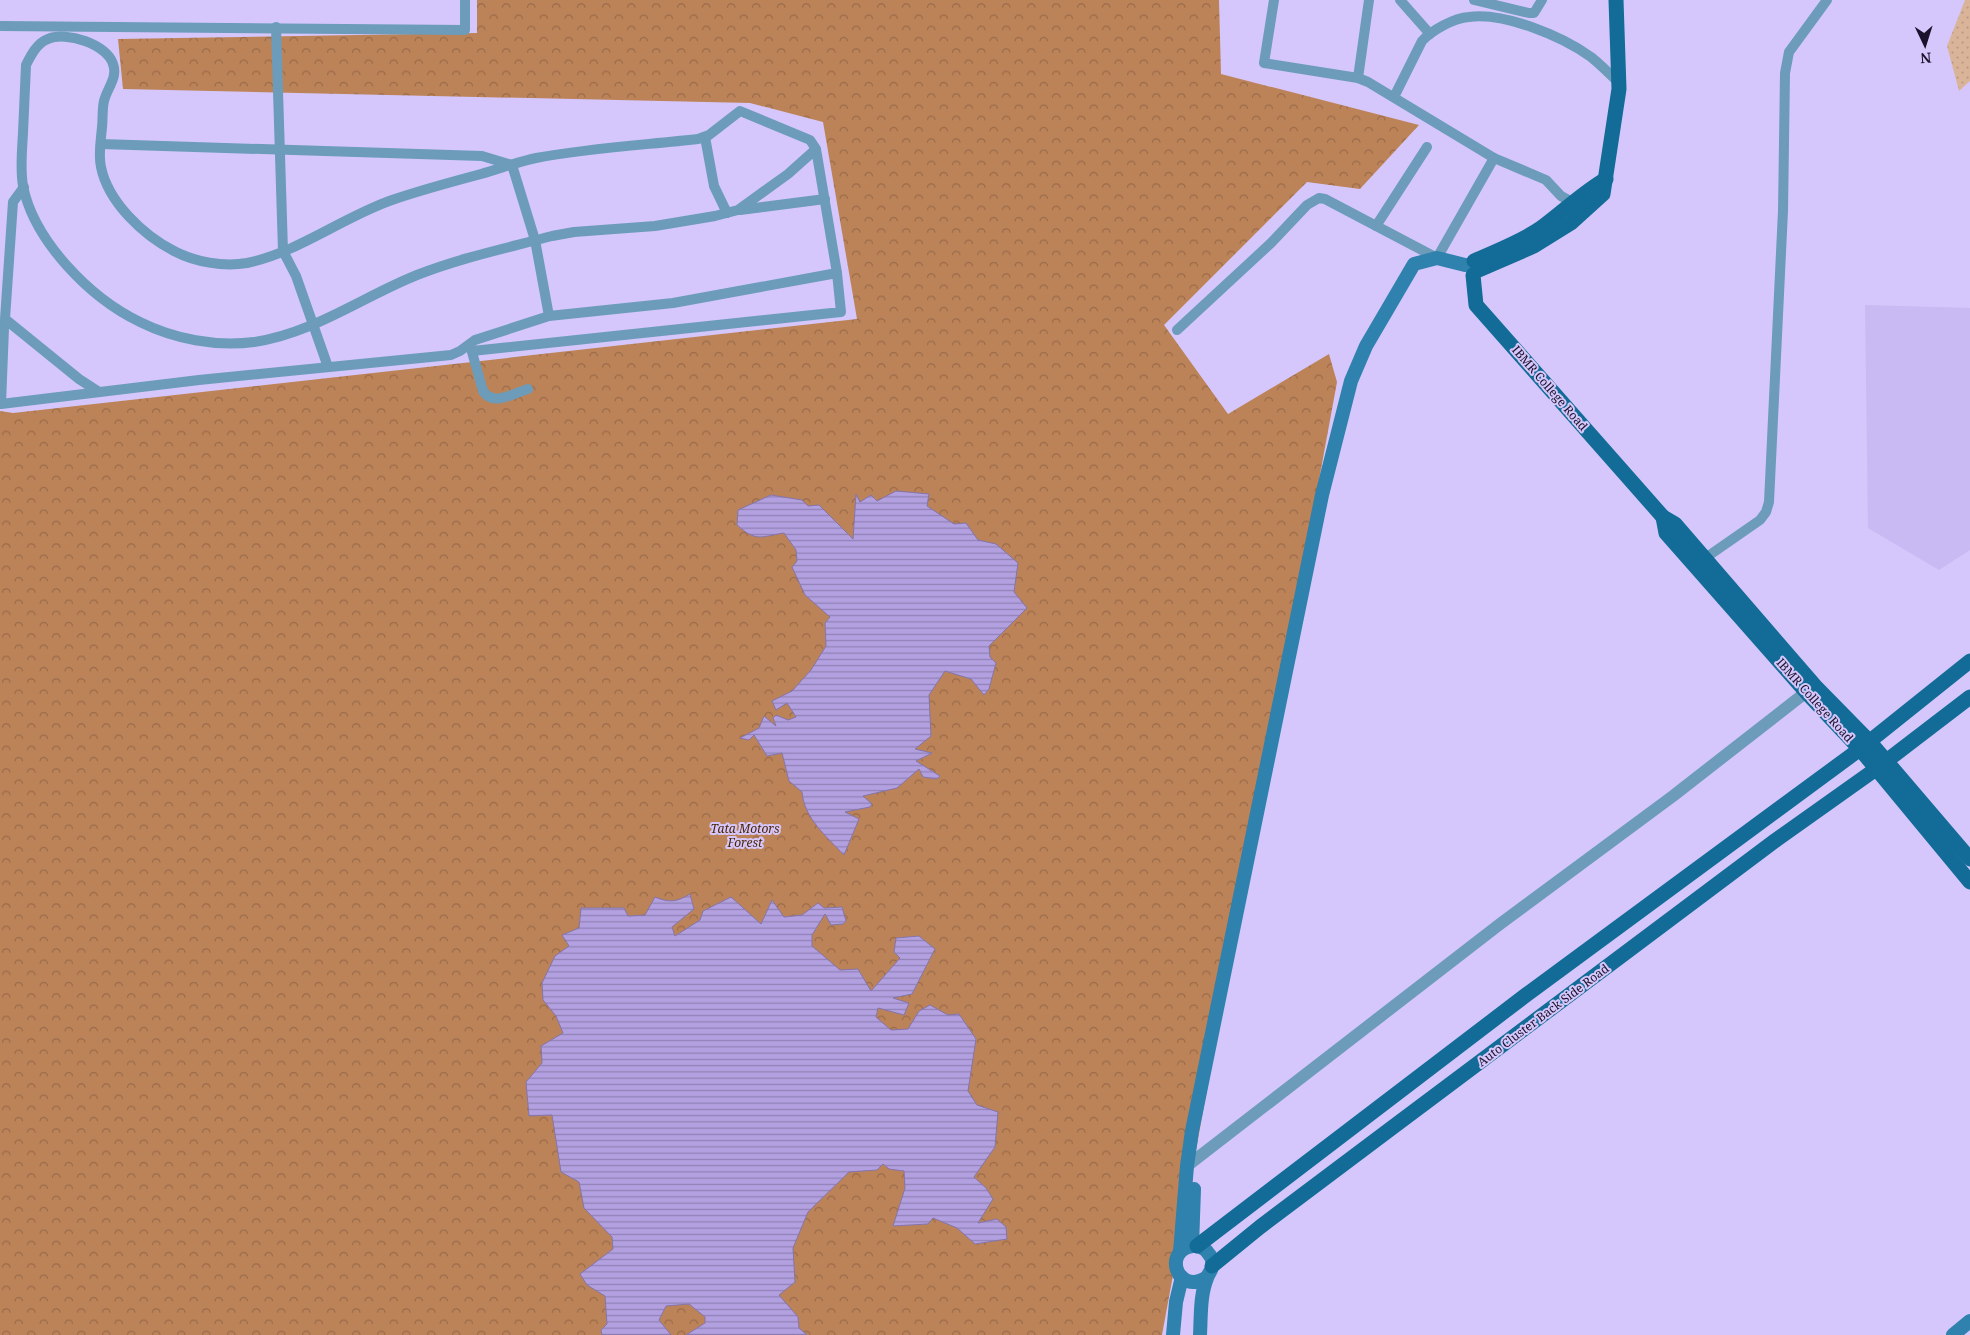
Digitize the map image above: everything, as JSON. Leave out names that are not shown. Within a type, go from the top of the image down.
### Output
[{"type":"main road","points":[[1210,1271],[1196,1282],[1190,1282],[1182,1277],[1176,1265],[1180,1252],[1191,1163],[1322,515],[1351,381],[1371,338],[1414,264],[1437,258],[1473,268],[1499,263],[1534,246],[1571,224],[1603,194],[1619,83],[1616,0]]},
{"type":"main road","points":[[1473,268],[1530,235],[1574,203],[1591,188],[1606,179]]},
{"type":"main road","name":"IBMR College Road","points":[[1473,268],[1476,304],[1663,517],[1675,524],[1701,561],[1811,689],[1865,746],[1970,882]]},
{"type":"main road","name":"Auto Cluster Back Side Road","points":[[1180,1252],[1183,1249],[1194,1246],[1526,995],[1865,746],[1970,661]]},
{"type":"main road","name":"Auto Cluster Back Side Road","points":[[1210,1271],[1260,1227],[1776,840],[1881,765],[1970,696]]},
{"type":"main road","name":"IBMR College Road","points":[[1881,765],[1970,859]]},
{"type":"main road","points":[[1191,1163],[1194,1246],[1206,1250],[1210,1255],[1210,1271],[1201,1308],[1200,1335]]},
{"type":"main road","points":[[1174,1335],[1176,1302],[1182,1277]]},
{"type":"street","points":[[0,26],[465,30],[465,0]]},
{"type":"street","points":[[1274,0],[1264,63],[1358,78],[1394,97],[1494,158],[1546,180],[1560,196],[1574,203]]},
{"type":"street","points":[[1358,78],[1369,0]]},
{"type":"street","points":[[1400,0],[1430,34]]},
{"type":"street","points":[[1474,0],[1534,13],[1542,0]]},
{"type":"street","points":[[1701,561],[1760,520],[1766,512],[1769,502],[1782,211],[1785,73],[1789,52],[1826,0]]},
{"type":"street","points":[[1394,97],[1422,41],[1430,34],[1467,17],[1500,19],[1528,27],[1561,40],[1591,57],[1619,83]]},
{"type":"street","points":[[276,27],[283,251],[296,276],[328,367]]},
{"type":"street","points":[[0,325],[4,328],[1,404],[451,354],[471,348],[841,312],[837,274],[825,199],[816,149],[810,140],[740,112],[698,139],[563,154],[512,165],[415,192],[387,202],[283,251],[255,261],[231,264],[202,261],[174,251],[163,244],[131,218],[112,196],[101,169],[101,144],[104,100],[114,77],[114,66],[110,57],[101,48],[88,42],[59,36],[49,38],[40,43],[26,65],[21,170],[24,187],[43,236],[61,260],[103,298],[139,322],[184,338],[232,343],[254,342],[275,337],[314,323],[417,275],[535,240],[574,232],[655,226],[738,210],[825,199]]},
{"type":"street","points":[[705,136],[714,186],[727,213]]},
{"type":"street","points":[[101,144],[482,156],[512,165]]},
{"type":"street","points":[[1376,226],[1427,147]]},
{"type":"street","points":[[738,210],[788,174],[816,149]]},
{"type":"street","points":[[1177,330],[1271,243],[1314,200],[1319,198],[1325,199],[1437,258],[1494,158]]},
{"type":"street","points":[[512,165],[535,240],[549,316]]},
{"type":"street","points":[[24,187],[13,202],[5,318],[79,379],[99,392]]},
{"type":"street","points":[[528,389],[497,399],[488,397],[483,391],[471,348],[476,340],[549,316],[674,302],[837,274]]},
{"type":"street","points":[[1191,1163],[1500,924],[1592,857],[1811,689]]},
{"type":"shaded area","points":[[1965,0],[1970,0],[1970,81],[1959,91],[1947,46]]},
{"type":"shaded area","points":[[1865,305],[1970,308],[1970,550],[1939,570],[1868,528]]},
{"type":"shaded area","points":[[896,491],[929,494],[927,506],[954,524],[966,523],[978,540],[996,544],[1018,563],[1014,592],[1027,608],[989,646],[990,657],[996,663],[989,689],[984,695],[971,679],[945,671],[929,695],[931,736],[915,749],[932,753],[916,761],[940,776],[937,779],[923,777],[919,769],[897,788],[863,796],[872,804],[870,807],[845,812],[859,819],[844,855],[823,834],[811,818],[802,792],[789,781],[782,753],[767,756],[754,735],[749,740],[740,738],[759,728],[764,716],[776,726],[773,718],[776,715],[788,720],[796,717],[787,703],[776,710],[772,701],[792,691],[811,670],[826,646],[825,623],[830,617],[805,595],[792,567],[797,561],[796,550],[784,533],[764,537],[749,534],[737,525],[738,510],[771,495],[802,500],[808,506],[819,505],[853,539],[856,494],[860,502],[871,495],[877,501]]},
{"type":"shaded area","points":[[690,894],[694,909],[672,927],[675,936],[700,920],[703,911],[731,897],[761,924],[772,900],[784,917],[802,915],[818,903],[824,908],[842,907],[846,921],[843,924],[831,925],[825,914],[812,935],[812,946],[840,970],[858,969],[871,991],[900,958],[894,952],[896,938],[919,936],[935,949],[912,994],[893,998],[909,1003],[904,1015],[878,1008],[876,1017],[891,1030],[908,1029],[919,1011],[930,1005],[948,1015],[959,1014],[976,1039],[968,1091],[977,1105],[998,1112],[995,1147],[974,1177],[986,1188],[993,1199],[978,1223],[997,1219],[1006,1227],[1007,1239],[975,1244],[957,1228],[933,1218],[928,1224],[893,1226],[905,1188],[904,1171],[889,1169],[883,1164],[877,1170],[849,1172],[808,1212],[793,1248],[795,1282],[779,1295],[798,1317],[799,1328],[807,1335],[686,1335],[705,1323],[705,1317],[689,1304],[666,1306],[659,1320],[671,1335],[602,1335],[601,1330],[607,1324],[605,1296],[587,1285],[580,1274],[613,1249],[612,1237],[584,1208],[579,1182],[561,1172],[552,1115],[529,1116],[526,1082],[542,1063],[541,1046],[563,1033],[556,1016],[543,1000],[542,983],[555,956],[569,946],[562,935],[579,928],[581,908],[624,908],[628,916],[645,915],[655,897],[673,901]]},
{"type":"green space","name":"Tata Motors Forest","points":[[477,0],[1219,0],[1221,74],[1419,125],[1360,189],[1307,182],[1164,325],[1228,414],[1329,354],[1337,382],[1162,1335],[0,1335],[0,411],[13,413],[857,319],[823,122],[750,103],[123,89],[118,39],[477,33]]}]
